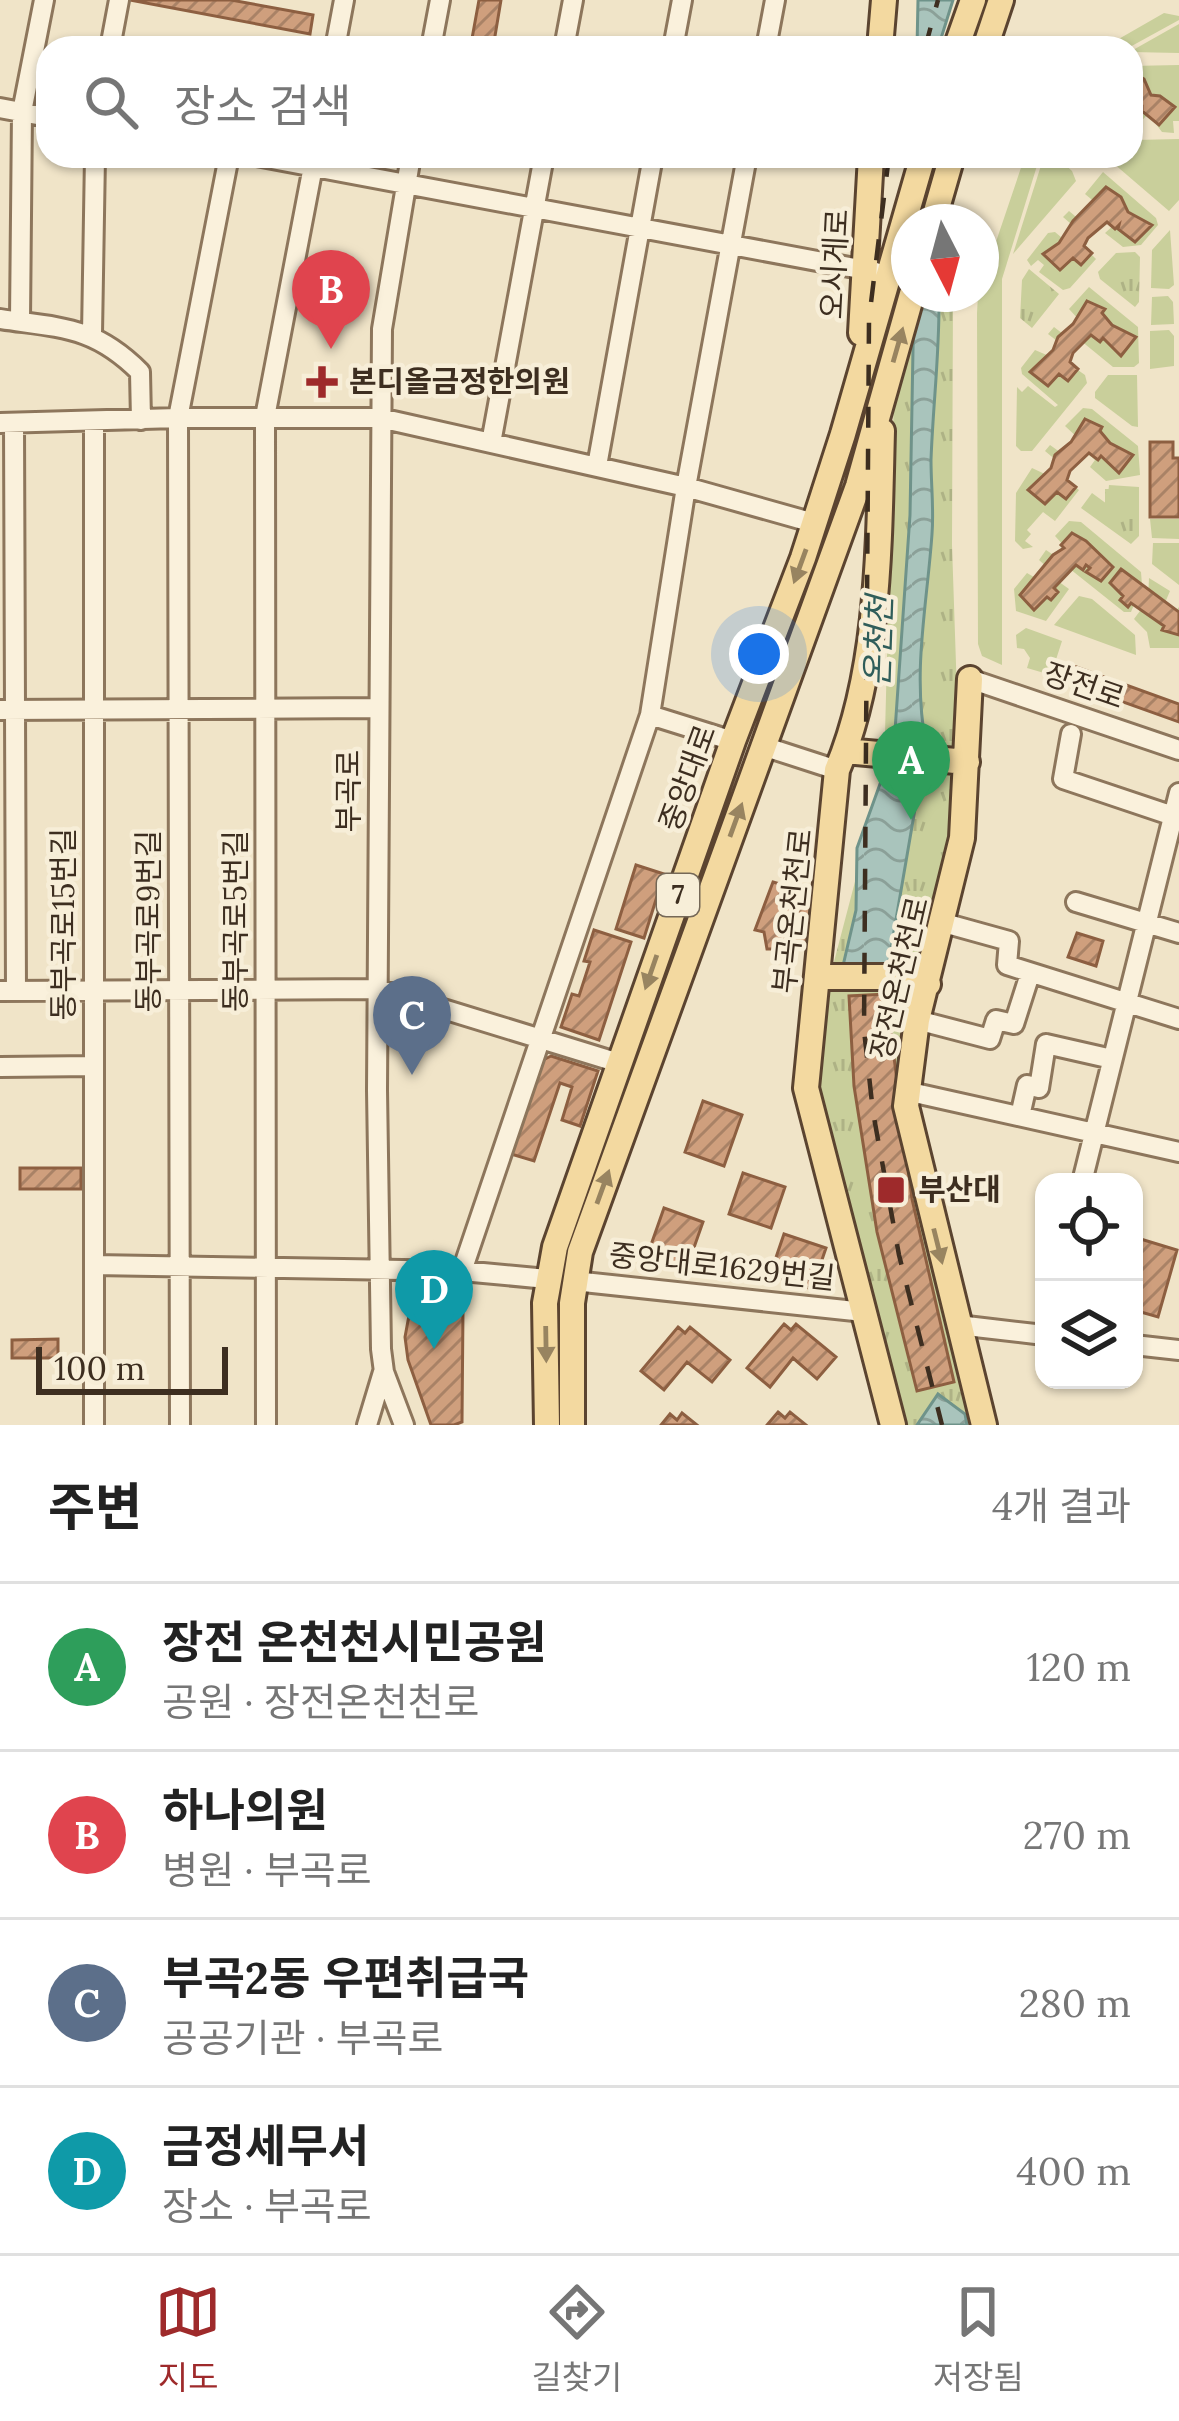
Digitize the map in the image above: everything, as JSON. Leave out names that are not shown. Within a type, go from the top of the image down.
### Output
[{"type":"main road","points":[[881,36],[884,0]]},
{"type":"main road","points":[[960,36],[973,0]]},
{"type":"main road","points":[[989,36],[1001,0]]},
{"type":"main road","name":"오시게로","points":[[861,374],[874,272],[871,168]]},
{"type":"main road","points":[[874,272],[917,168]]},
{"type":"main road","points":[[938,204],[949,168]]},
{"type":"main road","name":"중앙대로","points":[[572,1425],[574,1281],[580,1252],[858,485],[907,312]]},
{"type":"main road","name":"중앙대로","points":[[548,1425],[547,1279],[619,1063],[814,523],[861,374]]},
{"type":"main road","name":"부곡온천천로","points":[[883,396],[878,588],[845,758],[806,1088],[892,1425]]},
{"type":"main road","name":"장전온천천로","points":[[970,679],[960,761],[962,838],[944,922],[917,980],[917,1020],[906,1090],[925,1195],[983,1425]]},
{"type":"main road","points":[[845,758],[960,761]]},
{"type":"main road","points":[[822,977],[917,980]]},
{"type":"street","points":[[37,36],[44,0]]},
{"type":"street","points":[[112,36],[119,0]]},
{"type":"street","points":[[337,36],[344,0]]},
{"type":"street","points":[[433,36],[440,0]]},
{"type":"street","points":[[566,36],[573,0]]},
{"type":"street","points":[[675,36],[682,0]]},
{"type":"street","points":[[768,36],[775,0]]},
{"type":"street","points":[[36,41],[22,112],[10,319],[92,334],[140,372],[141,419]]},
{"type":"street","points":[[0,108],[36,115]]},
{"type":"street","points":[[92,334],[95,168]]},
{"type":"street","name":"동부곡로9번길","points":[[180,1425],[178,418],[227,168]]},
{"type":"street","name":"동부곡로5번길","points":[[266,1425],[265,417],[313,168]]},
{"type":"street","points":[[342,168],[874,272]]},
{"type":"street","name":"부곡로","points":[[404,1425],[384,1372],[380,1271],[380,418],[386,291],[409,168]]},
{"type":"street","points":[[491,443],[542,168]]},
{"type":"street","points":[[597,466],[651,168]]},
{"type":"street","points":[[462,1271],[650,715],[745,168]]},
{"type":"street","points":[[619,1063],[378,988],[8,991],[7,423],[380,418],[686,487],[814,523]]},
{"type":"street","name":"동부곡로15번길","points":[[94,422],[94,1425]]},
{"type":"street","name":"장전로","points":[[970,679],[1179,750]]},
{"type":"street","points":[[8,710],[379,708]]},
{"type":"street","points":[[650,715],[733,741]]},
{"type":"street","points":[[1071,734],[1063,779],[1176,817]]},
{"type":"street","points":[[763,746],[845,758]]},
{"type":"street","points":[[1084,1173],[1179,794]]},
{"type":"street","points":[[1076,902],[1179,933]]},
{"type":"street","points":[[944,922],[1009,940],[1007,965],[1179,1019]]},
{"type":"street","points":[[917,1020],[990,1039],[996,1020],[1014,1024],[1030,974]]},
{"type":"street","points":[[1020,1116],[1027,1085],[1039,1088],[1046,1044],[1112,1059]]},
{"type":"street","points":[[0,1067],[94,1066]]},
{"type":"street","points":[[906,1090],[1179,1152]]},
{"type":"street","points":[[94,1265],[462,1271],[547,1279]]},
{"type":"street","name":"중앙대로1629번길","points":[[574,1281],[864,1312]]},
{"type":"street","points":[[958,1325],[1035,1334]]},
{"type":"street","points":[[1143,1346],[1179,1350]]},
{"type":"street","points":[[367,1425],[384,1372]]},
{"type":"green space","points":[[1164,13],[1179,16],[1143,40],[1143,36],[1124,36]]},
{"type":"green space","points":[[1179,24],[1179,53],[1143,52],[1143,44]]},
{"type":"green space","points":[[1179,65],[1179,121],[1173,121],[1174,133],[1162,132],[1148,114],[1143,119],[1143,66]]},
{"type":"green space","points":[[1179,139],[1179,200],[1169,211],[1119,168],[1143,168],[1143,140]]},
{"type":"green space","points":[[1021,168],[1036,168],[1002,279],[1002,665],[982,656],[978,644],[977,313],[999,312],[999,233]]},
{"type":"green space","points":[[1040,168],[1069,168],[1076,181],[1013,254]]},
{"type":"green space","points":[[1103,172],[1156,218],[1158,225],[1141,245],[1123,247],[1105,233],[1115,224],[1105,215],[1080,243],[1096,259],[1063,290],[1039,272],[1044,265],[1038,260],[1031,266],[1027,260],[1048,233],[1055,232],[1068,243],[1078,230],[1063,217],[1069,211],[1081,221],[1097,204],[1085,194]]},
{"type":"green space","points":[[1170,230],[1174,285],[1151,288],[1152,250]]},
{"type":"green space","points":[[1135,252],[1140,257],[1135,307],[1100,279],[1098,272],[1116,253]]},
{"type":"green space","points":[[1029,269],[1059,294],[1032,328],[1020,318],[1022,280]]},
{"type":"green space","points":[[1089,287],[1138,327],[1139,363],[1113,367],[1080,340],[1065,361],[1085,375],[1087,383],[1032,451],[1021,451],[1016,446],[1017,387],[1022,392],[1028,386],[1058,405],[1021,368],[1035,350],[1049,356],[1061,344],[1048,334],[1054,327],[1067,337],[1081,322],[1069,309]]},
{"type":"green space","points":[[1168,296],[1173,302],[1174,324],[1151,325],[1152,297]]},
{"type":"green space","points":[[924,312],[953,312],[957,694],[949,868],[916,971],[905,1075],[979,1425],[900,1425],[815,1079],[825,996],[884,771],[894,394]]},
{"type":"green space","points":[[1169,330],[1174,336],[1174,366],[1150,369],[1150,331]]},
{"type":"green space","points":[[1108,375],[1137,375],[1138,427],[1095,398]]},
{"type":"green space","points":[[1083,408],[1092,409],[1138,446],[1140,475],[1106,481],[1090,467],[1095,460],[1086,452],[1063,477],[1079,490],[1055,521],[1043,512],[1027,530],[1031,534],[1025,541],[1033,547],[1023,549],[1015,541],[1016,493],[1032,468],[1047,475],[1057,461],[1045,451],[1050,445],[1064,455],[1079,439],[1065,426]]},
{"type":"green space","points":[[1109,485],[1139,487],[1139,536],[1131,544],[1081,508],[1092,493],[1107,504]]},
{"type":"green space","points":[[1105,489],[1135,489],[1131,541],[1105,522]]},
{"type":"green space","points":[[1150,519],[1179,519],[1179,539],[1152,538]]},
{"type":"green space","points":[[1069,521],[1081,522],[1141,572],[1142,585],[1131,612],[1124,612],[1065,565],[1055,579],[1069,589],[1046,621],[1016,611],[1014,589],[1027,573],[1039,580],[1048,568],[1039,560],[1046,550],[1058,558],[1066,548],[1055,536]]},
{"type":"green space","points":[[1153,543],[1179,543],[1179,585],[1152,564]]},
{"type":"green space","points":[[1149,578],[1170,591],[1164,605],[1175,613],[1179,607],[1179,648],[1150,648],[1147,632],[1134,619],[1148,600]]},
{"type":"green space","points":[[1079,596],[1092,599],[1135,635],[1136,655],[1054,625]]},
{"type":"green space","points":[[1026,628],[1062,641],[1051,675],[1027,668],[1030,658],[1017,648],[1016,635]]},
{"type":"water","points":[[918,0],[953,0],[942,36],[917,36]]},
{"type":"water","name":"온천천","points":[[914,312],[939,312],[931,460],[933,525],[920,665],[926,745],[887,972],[842,970],[856,910],[857,848],[894,745],[910,515]]},
{"type":"water","points":[[938,1394],[965,1414],[967,1425],[917,1425]]},
{"type":"building","points":[[130,0],[231,0],[313,15],[310,34]]},
{"type":"building","points":[[479,0],[501,0],[495,36],[472,36]]},
{"type":"building","points":[[1143,78],[1151,95],[1175,107],[1159,125],[1143,112]]},
{"type":"building","points":[[1106,187],[1121,197],[1128,212],[1152,225],[1135,242],[1119,225],[1115,229],[1107,222],[1088,238],[1084,246],[1092,253],[1081,265],[1073,258],[1060,270],[1043,254],[1059,243]]},
{"type":"building","points":[[1087,301],[1105,309],[1102,313],[1112,325],[1136,337],[1121,356],[1103,338],[1100,342],[1091,335],[1073,353],[1070,362],[1078,369],[1068,381],[1059,374],[1048,386],[1030,372],[1053,350]]},
{"type":"building","points":[[1085,419],[1102,427],[1110,443],[1133,455],[1119,473],[1101,456],[1098,460],[1089,453],[1070,471],[1067,480],[1076,487],[1066,499],[1057,492],[1045,504],[1028,490],[1051,468],[1055,455],[1071,442]]},
{"type":"building","points":[[1150,442],[1173,442],[1173,458],[1179,458],[1179,517],[1150,517]]},
{"type":"building","points":[[1072,533],[1113,567],[1101,581],[1086,572],[1090,568],[1086,565],[1083,570],[1076,565],[1054,588],[1058,592],[1051,600],[1047,597],[1034,610],[1020,595]]},
{"type":"building","points":[[1121,569],[1179,612],[1179,635],[1162,630],[1164,626],[1120,600],[1123,596],[1110,583]]},
{"type":"building","points":[[1068,664],[1179,704],[1179,722],[1062,680]]},
{"type":"building","points":[[636,865],[664,874],[644,938],[616,929]]},
{"type":"building","points":[[773,882],[818,895],[808,954],[805,946],[789,943],[781,949],[767,949],[764,932],[755,930]]},
{"type":"building","points":[[594,930],[631,942],[599,1040],[561,1027],[572,994],[579,996]]},
{"type":"building","points":[[1077,933],[1103,941],[1096,966],[1068,957]]},
{"type":"building","points":[[886,994],[912,1199],[954,1382],[917,1391],[877,1232],[854,1086],[849,996]]},
{"type":"building","points":[[551,1056],[598,1071],[580,1126],[562,1120],[572,1087],[560,1083],[534,1161],[511,1154],[541,1061]]},
{"type":"building","points":[[703,1101],[742,1115],[724,1166],[685,1152]]},
{"type":"building","points":[[20,1168],[81,1168],[81,1189],[20,1189]]},
{"type":"building","points":[[743,1173],[785,1187],[771,1228],[729,1214]]},
{"type":"building","points":[[664,1208],[703,1222],[685,1273],[646,1259]]},
{"type":"building","points":[[784,1234],[826,1248],[812,1289],[770,1275]]},
{"type":"building","points":[[1143,1240],[1177,1250],[1158,1317],[1143,1313]]},
{"type":"building","points":[[433,1293],[434,1303],[444,1302],[445,1309],[463,1309],[462,1422],[454,1425],[431,1425],[408,1360],[405,1337],[413,1294]]},
{"type":"building","points":[[784,1324],[791,1330],[796,1324],[836,1357],[817,1379],[793,1358],[770,1387],[747,1368]]},
{"type":"building","points":[[678,1327],[685,1333],[690,1327],[730,1360],[712,1382],[687,1362],[664,1390],[641,1371]]},
{"type":"building","points":[[58,1339],[58,1358],[12,1358],[12,1340]]},
{"type":"building","points":[[778,1412],[785,1418],[790,1412],[806,1425],[767,1425]]},
{"type":"building","points":[[682,1413],[697,1425],[661,1425],[670,1414],[677,1420]]},
{"type":"railway","points":[[928,36],[938,0]]},
{"type":"railway","points":[[888,168],[869,319],[864,1030],[873,1112],[899,1255],[942,1425]]},
{"type":"place","name":"하나의원","points":[[331,349]]},
{"type":"place","name":"본디올금정한의원","points":[[322,382]]},
{"type":"place","name":"장전 온천천시민공원","points":[[911,820]]},
{"type":"place","name":"부곡2동 우편취급국","points":[[412,1075]]},
{"type":"place","name":"부산대","points":[[891,1190]]},
{"type":"place","name":"금정세무서","points":[[434,1349]]}]
